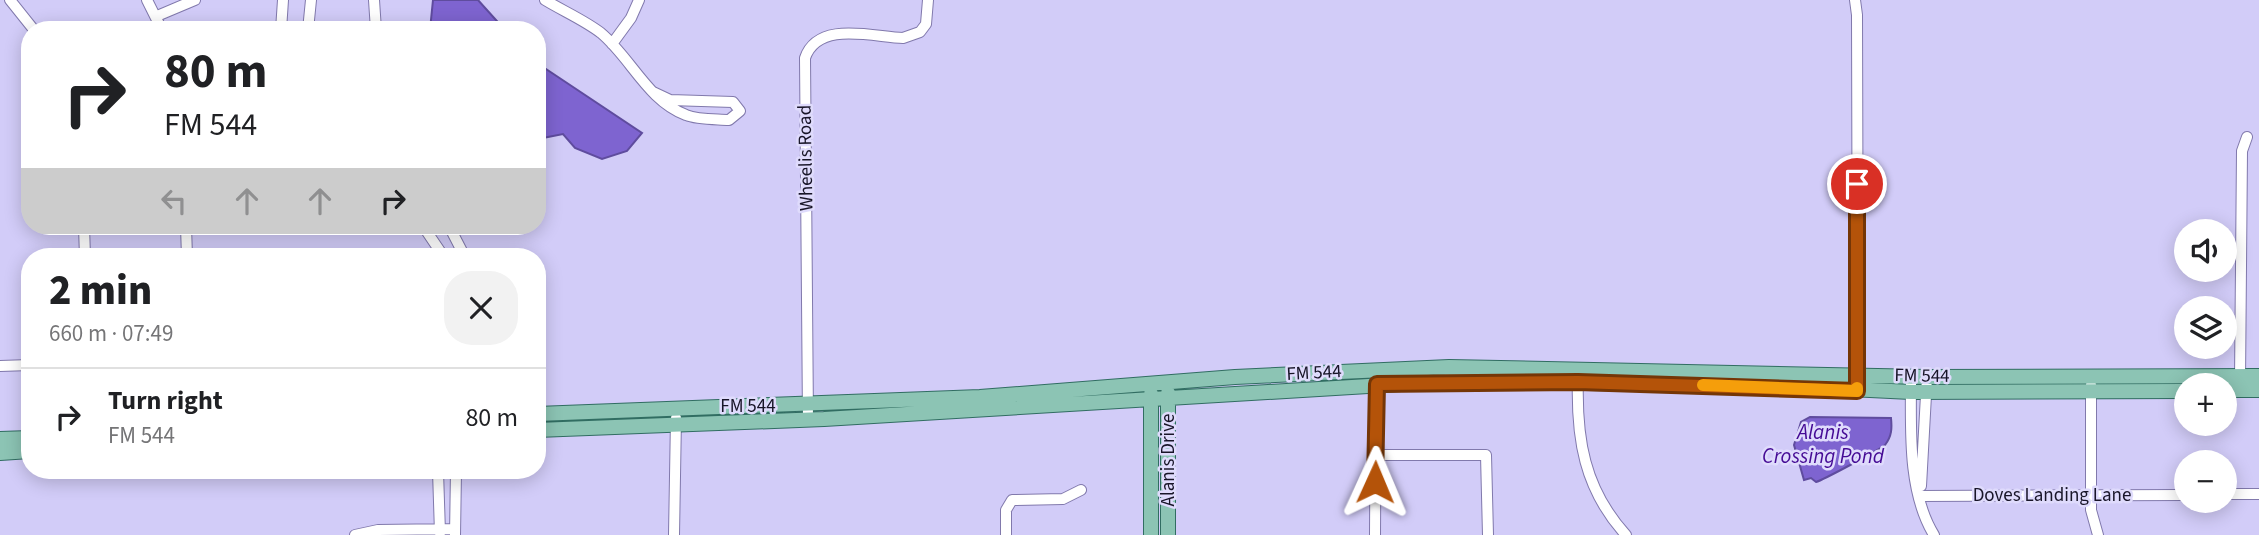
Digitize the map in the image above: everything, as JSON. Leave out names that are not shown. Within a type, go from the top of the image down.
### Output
[{"type":"main road","name":"FM 544","points":[[1578,375],[1857,391],[1911,392],[1927,384]]},
{"type":"main road","name":"FM 544","points":[[546,430],[676,424],[1235,377],[1858,375],[1911,377],[1927,384],[2240,383],[2259,390]]},
{"type":"main road","name":"FM 544","points":[[546,414],[677,408],[808,412],[1151,401],[1376,376]]},
{"type":"main road","name":"FM 544","points":[[2237,384],[2259,376]]},
{"type":"main road","name":"Alanis Drive","points":[[1168,384],[1168,535]]},
{"type":"main road","name":"FM 544","points":[[2091,384],[2174,390]]},
{"type":"main road","name":"Alanis Drive","points":[[1151,385],[1151,535]]},
{"type":"main road","points":[[0,439],[21,438]]},
{"type":"main road","points":[[0,453],[21,452]]},
{"type":"street","points":[[10,0],[27,21]]},
{"type":"street","points":[[148,0],[159,21]]},
{"type":"street","points":[[157,16],[195,0]]},
{"type":"street","points":[[282,21],[283,0]]},
{"type":"street","points":[[309,21],[311,0]]},
{"type":"street","points":[[374,0],[375,21]]},
{"type":"street","points":[[545,0],[586,23],[612,44],[653,92],[669,107],[688,117],[732,119],[740,111],[733,102],[670,100],[653,92]]},
{"type":"street","points":[[612,44],[631,18],[639,0]]},
{"type":"street","name":"Wheelis Road","points":[[808,412],[805,58],[813,44],[828,35],[903,38],[915,34],[926,24],[929,0]]},
{"type":"street","points":[[1855,0],[1857,391]]},
{"type":"street","points":[[2240,383],[2242,151],[2247,136]]},
{"type":"street","points":[[0,366],[21,365]]},
{"type":"street","points":[[1578,375],[1577,425],[1588,475],[1602,503],[1626,535]]},
{"type":"street","points":[[1375,535],[1376,376]]},
{"type":"street","points":[[1911,377],[1914,468],[1919,496],[1934,535]]},
{"type":"street","points":[[1919,496],[1927,384]]},
{"type":"street","points":[[2091,384],[2091,495],[2098,535]]},
{"type":"street","points":[[674,535],[677,408]]},
{"type":"street","points":[[1376,455],[1486,455],[1488,535]]},
{"type":"street","points":[[438,479],[439,532]]},
{"type":"street","points":[[355,535],[378,530],[455,532],[456,479]]},
{"type":"street","points":[[1006,535],[1009,503],[1016,498],[1063,499],[1082,490]]},
{"type":"street","points":[[2237,494],[2259,494]]},
{"type":"street","name":"Doves Landing Lane","points":[[1919,496],[2174,495]]},
{"type":"water","points":[[433,0],[478,0],[497,21],[431,21]]},
{"type":"water","points":[[546,69],[642,133],[627,151],[602,159],[575,148],[563,134],[546,137]]},
{"type":"water","name":"Alanis Crossing Pond","points":[[1810,417],[1891,418],[1891,432],[1885,445],[1863,458],[1816,482],[1811,478],[1804,480],[1794,445],[1801,422]]},
{"type":"slow traffic","points":[[1703,385],[1788,386],[1857,391],[1857,388]]},
{"type":"route","points":[[1375,482],[1377,384],[1450,381],[1578,382],[1788,386],[1857,391],[1857,184]]}]
